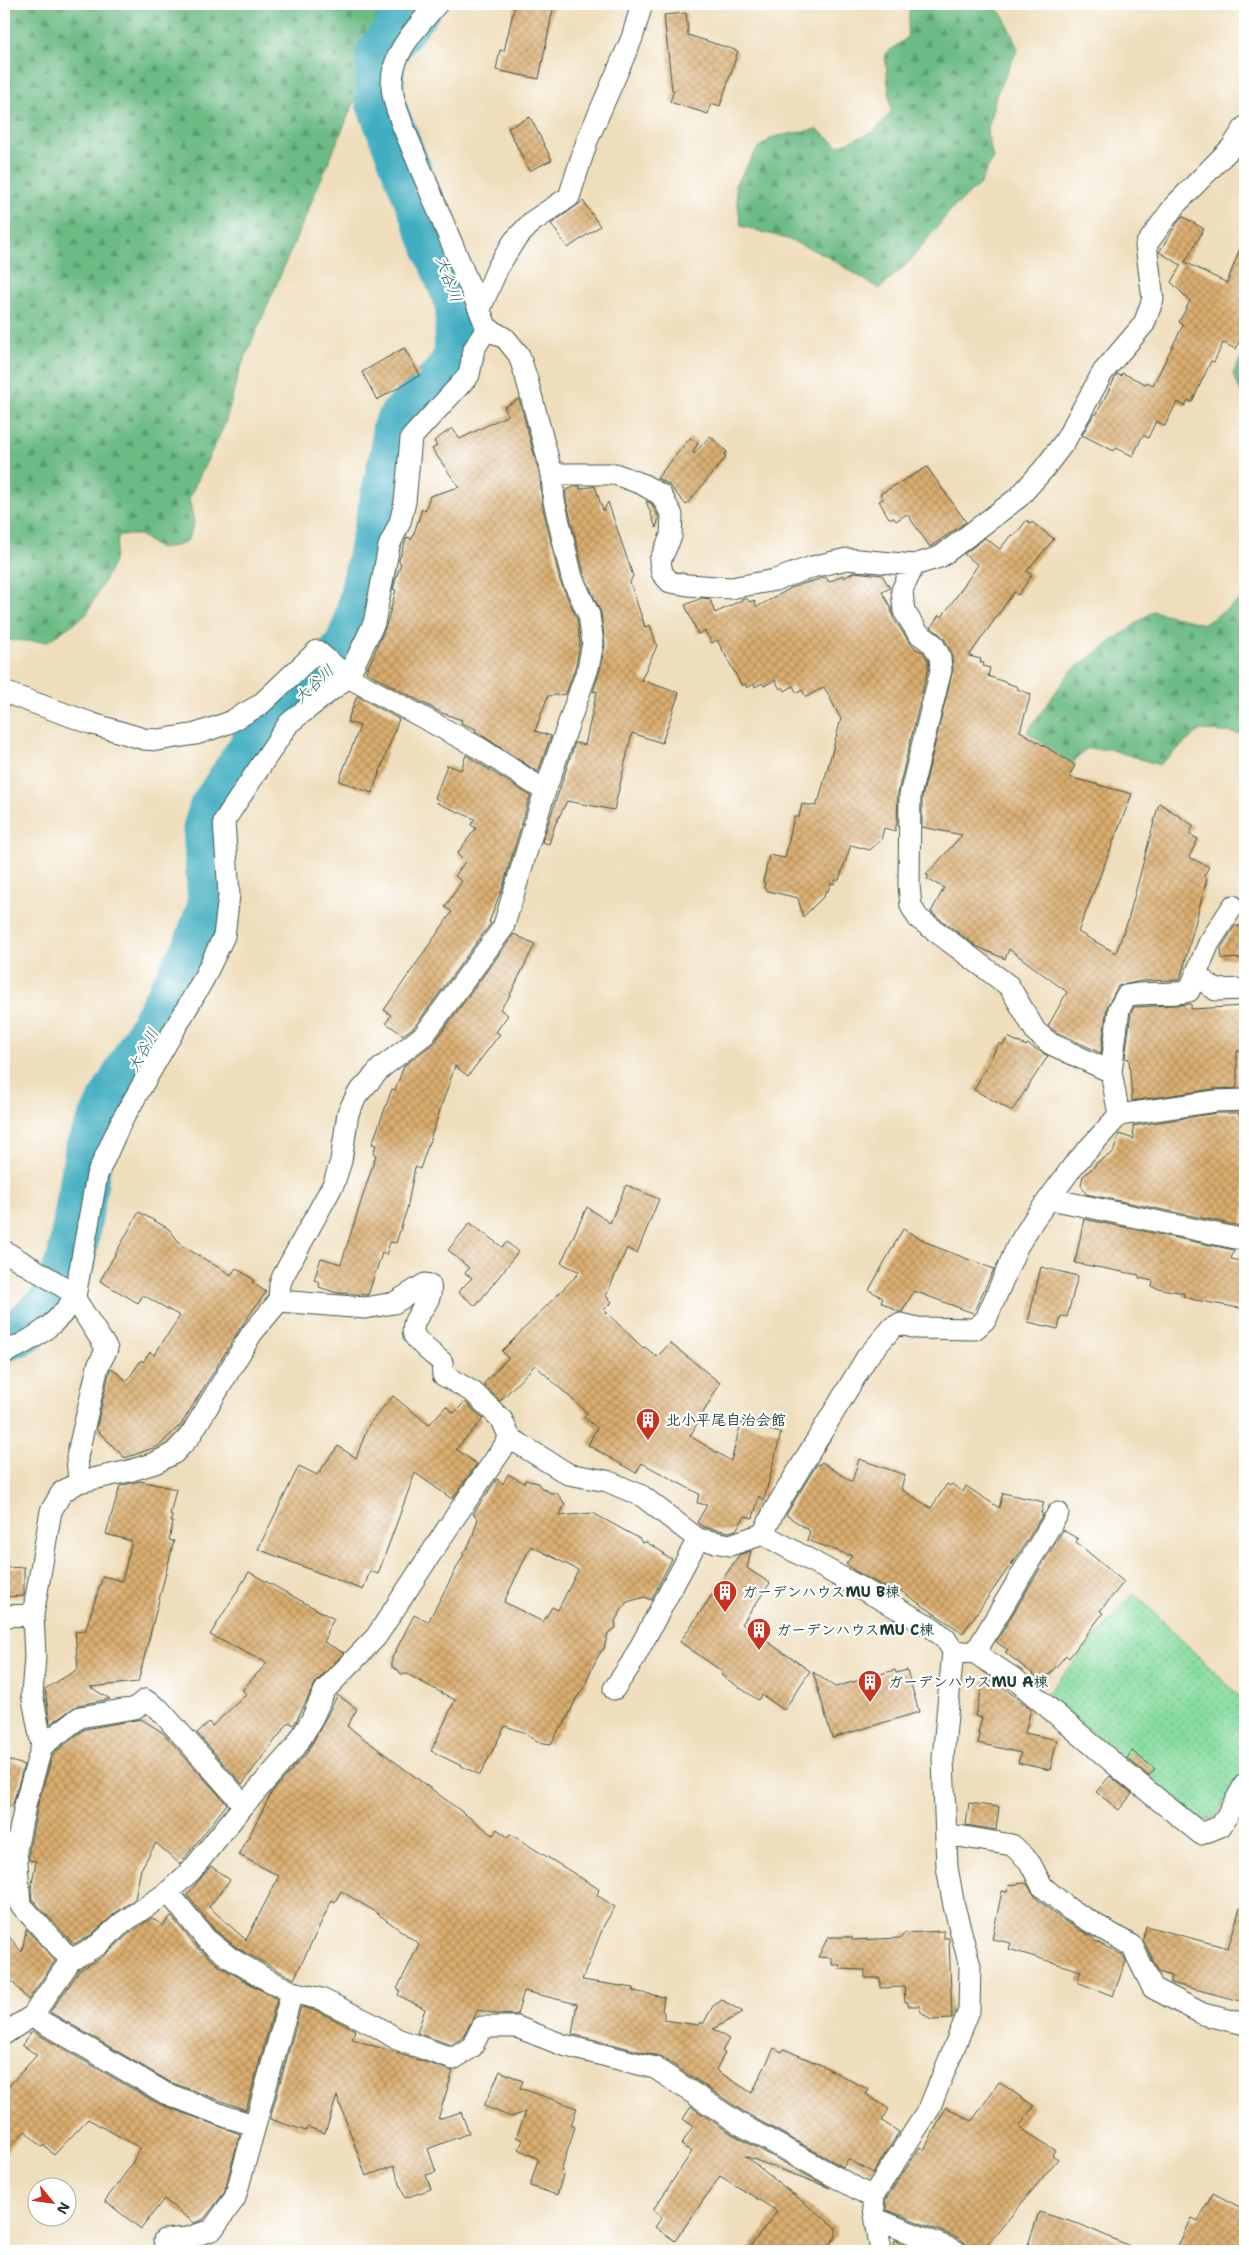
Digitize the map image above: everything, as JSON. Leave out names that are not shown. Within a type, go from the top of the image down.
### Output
[{"type":"street","points":[[71,1960],[20,1904],[16,1850],[26,1801],[42,1746],[32,1694],[35,1657],[33,1615],[50,1510],[62,1492],[79,1482],[156,1463],[174,1453],[190,1436],[252,1333],[279,1300],[280,1284],[283,1276],[334,1183],[341,1162],[348,1113],[357,1095],[381,1068],[424,1035],[503,928],[545,791],[588,668],[593,643],[589,615],[572,578],[554,501],[552,474],[519,355],[506,338],[484,318],[402,124],[392,93],[393,64],[411,32],[437,4]]},
{"type":"street","points":[[4,1353],[27,1343],[48,1328],[66,1311],[73,1294],[97,1175],[121,1122],[203,980],[224,936],[229,895],[224,821],[289,722],[345,675],[374,623],[389,546],[400,522],[405,502],[410,438],[469,374],[474,349],[498,267],[514,241],[533,221],[569,197],[586,141],[632,38],[642,4]]},
{"type":"street","points":[[552,474],[615,474],[642,484],[661,495],[672,516],[671,536],[660,561],[662,573],[670,582],[731,588],[775,580],[812,567],[847,559],[914,564],[940,557],[1019,497],[1065,441],[1102,372],[1144,324],[1153,299],[1146,245],[1175,205],[1232,147],[1245,127]]},
{"type":"street","points":[[914,564],[902,590],[904,611],[918,633],[933,644],[940,657],[941,670],[910,795],[909,885],[911,906],[918,918],[1009,986],[1036,1032],[1051,1044],[1111,1072]]},
{"type":"street","points":[[4,692],[93,724],[144,739],[158,740],[196,734],[228,723],[260,706],[318,651],[345,675],[481,748],[545,791]]},
{"type":"street","points":[[1119,1115],[1111,1072],[1119,1009],[1126,996],[1138,993],[1173,995],[1189,991],[1209,943],[1233,906]]},
{"type":"street","points":[[1196,975],[1216,990],[1245,988]]},
{"type":"street","points":[[279,1300],[365,1308],[394,1303],[425,1284],[430,1285],[432,1289],[413,1326],[414,1336],[442,1362],[443,1376],[473,1392],[502,1420],[510,1438],[568,1474],[608,1481],[642,1496],[698,1539],[730,1545],[763,1534],[774,1511],[867,1357],[893,1327],[901,1324],[917,1328],[975,1329],[986,1319],[1017,1248],[1073,1166],[1119,1115],[1216,1101],[1245,1100]]},
{"type":"street","points":[[1051,1199],[1245,1240]]},
{"type":"street","points":[[4,1251],[73,1294],[107,1349],[98,1366],[77,1457],[79,1482]]},
{"type":"street","points":[[4,2034],[32,2016],[71,1960],[98,1945],[122,1923],[168,1892],[191,1871],[244,1805],[296,1746],[311,1721],[325,1690],[376,1637],[510,1438]]},
{"type":"street","points":[[975,1652],[1058,1512]]},
{"type":"street","points":[[763,1534],[931,1627],[945,1638],[953,1651],[943,1758],[947,1867],[954,1906],[970,1966],[969,2011],[929,2108],[872,2197],[881,2251]]},
{"type":"street","points":[[614,1689],[631,1664],[698,1539]]},
{"type":"street","points":[[4,1616],[33,1615]]},
{"type":"street","points":[[953,1651],[975,1652],[1016,1680],[1201,1834],[1221,1826],[1245,1784]]},
{"type":"street","points":[[42,1746],[80,1717],[135,1708],[145,1700],[158,1709],[244,1805]]},
{"type":"street","points":[[946,1834],[1012,1846],[1029,1861],[1042,1886],[1068,1909],[1132,1946],[1153,1988],[1203,2014],[1245,2024]]},
{"type":"street","points":[[168,1892],[206,1939],[230,1958],[292,1992],[321,1999],[374,2025],[397,2039],[453,2059],[472,2047],[482,2026],[516,2027],[563,2045],[655,2068],[738,2122],[872,2197]]},
{"type":"street","points":[[164,2240],[188,2238],[212,2230],[235,2198],[292,1992]]},
{"type":"street","points":[[32,2016],[165,2093],[227,2117],[254,2125]]},
{"type":"street","points":[[876,2219],[956,2251]]},
{"type":"green space","points":[[4,4],[407,4],[387,25],[239,372],[225,424],[189,498],[194,522],[188,540],[176,546],[158,548],[140,535],[119,535],[113,564],[86,615],[47,642],[4,640]]},
{"type":"green space","points":[[910,4],[992,4],[1003,15],[1018,49],[996,95],[987,133],[993,157],[980,184],[951,210],[908,263],[879,289],[825,255],[787,239],[741,226],[735,185],[758,148],[773,137],[817,129],[838,146],[874,132],[891,112],[885,54],[907,38]]},
{"type":"green space","points":[[1245,349],[1245,402],[1233,374]]},
{"type":"green space","points":[[1245,584],[1245,734],[1200,730],[1159,765],[1109,749],[1086,749],[1072,764],[1027,732],[1071,671],[1153,611],[1204,624],[1241,600]]},
{"type":"green space","points":[[1134,1593],[1245,1702],[1245,1766],[1216,1817],[1201,1821],[1046,1695]]},
{"type":"building","points":[[515,4],[554,4],[539,79],[496,70],[500,50],[504,51]]},
{"type":"building","points":[[686,13],[688,35],[738,51],[720,106],[711,103],[708,114],[670,102],[674,90],[672,90],[664,15]]},
{"type":"building","points":[[530,117],[552,160],[529,171],[508,128]]},
{"type":"building","points":[[583,201],[600,226],[568,248],[551,224]]},
{"type":"building","points":[[1182,216],[1204,229],[1185,262],[1227,283],[1243,240],[1245,241],[1245,330],[1236,349],[1223,343],[1214,362],[1211,361],[1192,402],[1188,400],[1185,406],[1177,402],[1165,426],[1156,421],[1148,438],[1143,435],[1133,456],[1116,448],[1114,451],[1082,435],[1094,414],[1096,415],[1117,374],[1121,376],[1122,373],[1146,384],[1147,382],[1153,385],[1183,325],[1179,322],[1190,301],[1171,282],[1181,265],[1159,252]]},
{"type":"building","points":[[404,348],[420,375],[377,400],[362,372]]},
{"type":"building","points":[[519,399],[540,476],[542,504],[560,581],[577,619],[580,643],[576,665],[566,694],[548,696],[535,731],[551,736],[538,772],[475,731],[476,729],[461,723],[462,720],[442,713],[366,672],[386,626],[396,590],[393,589],[401,563],[399,560],[407,537],[412,539],[422,509],[425,511],[430,496],[459,487],[432,449],[437,446],[434,441],[452,428],[460,439],[508,415],[504,407]]},
{"type":"building","points":[[710,436],[727,452],[724,455],[726,457],[686,505],[668,484],[657,478],[690,438],[698,443],[693,452],[694,454]]},
{"type":"building","points":[[927,467],[966,522],[930,547],[907,514],[896,521],[894,518],[889,518],[879,501],[883,499],[880,494]]},
{"type":"building","points":[[580,486],[580,489],[595,486],[603,511],[608,502],[633,576],[630,582],[645,627],[650,625],[657,646],[641,680],[679,693],[662,743],[632,733],[614,810],[567,801],[555,825],[549,844],[542,842],[575,743],[585,745],[597,691],[593,692],[605,645],[601,613],[584,574],[566,499],[566,490]]},
{"type":"building","points":[[646,501],[652,504],[659,518],[656,528]]},
{"type":"building","points":[[1027,520],[1054,539],[1027,571],[1032,575],[1018,595],[1014,592],[969,656],[981,659],[980,662],[984,663],[983,666],[990,668],[988,676],[1031,694],[1020,731],[1075,765],[1069,777],[1132,794],[1078,932],[1116,953],[1128,920],[1159,803],[1194,826],[1189,834],[1198,839],[1189,857],[1209,867],[1204,876],[1207,879],[1180,980],[1141,981],[1118,986],[1107,1007],[1101,1053],[1058,1033],[1048,1026],[1067,992],[1009,949],[1005,959],[976,946],[931,912],[944,888],[927,879],[929,876],[926,875],[962,835],[922,827],[922,797],[953,669],[951,651],[944,638],[931,627],[939,615],[942,617],[978,565],[964,554],[985,538],[1000,549]]},
{"type":"building","points":[[854,572],[882,575],[890,588],[882,592],[891,608],[893,618],[908,640],[916,649],[923,652],[928,661],[928,669],[898,792],[895,831],[884,828],[881,840],[870,850],[851,845],[839,880],[835,880],[834,884],[831,883],[824,896],[803,917],[798,898],[768,891],[764,888],[765,883],[763,882],[769,855],[785,858],[794,817],[799,817],[802,804],[816,806],[819,800],[841,719],[824,687],[806,697],[802,690],[797,693],[793,686],[785,691],[783,687],[780,689],[775,680],[764,686],[762,683],[755,687],[754,684],[747,688],[745,684],[742,686],[717,640],[712,643],[705,631],[698,634],[685,605],[702,598],[710,599],[715,613],[746,598],[750,602],[754,600],[757,607],[793,587],[826,577],[829,582],[843,575],[844,578]]},
{"type":"building","points":[[357,696],[399,719],[372,793],[339,781],[360,726],[347,722]]},
{"type":"building","points":[[466,755],[530,796],[503,886],[489,922],[491,923],[415,1026],[403,1035],[386,1023],[391,1015],[384,1010],[452,912],[445,907],[462,881],[455,876],[465,862],[457,854],[476,828],[471,825],[475,819],[437,803],[439,800],[435,798],[447,765],[461,770]]},
{"type":"building","points":[[1235,926],[1245,926],[1245,958],[1222,959],[1221,948]]},
{"type":"building","points":[[514,934],[535,944],[508,999],[500,1009],[508,1015],[496,1032],[500,1034],[468,1076],[455,1066],[420,1169],[415,1167],[407,1209],[396,1243],[390,1242],[386,1255],[382,1253],[368,1295],[337,1293],[319,1287],[320,1282],[314,1280],[321,1258],[341,1264],[376,1155],[373,1154],[376,1145],[372,1144],[392,1089],[395,1090],[404,1066],[434,1043]]},
{"type":"building","points":[[1191,1004],[1191,1009],[1245,1006],[1245,1051],[1237,1051],[1237,1088],[1214,1089],[1132,1101],[1129,1059],[1125,1058],[1131,1013],[1134,1007]]},
{"type":"building","points":[[1008,1037],[1026,1046],[1027,1044],[1048,1056],[1012,1111],[974,1090],[999,1043],[1003,1045]]},
{"type":"building","points":[[1217,1113],[1239,1113],[1239,1116],[1245,1116],[1245,1210],[1241,1226],[1086,1194],[1081,1185],[1083,1176],[1096,1163],[1113,1153],[1119,1134],[1134,1139],[1133,1126]]},
{"type":"building","points":[[626,1185],[659,1199],[637,1253],[627,1248],[606,1296],[612,1302],[604,1310],[643,1348],[645,1347],[657,1357],[670,1343],[720,1383],[690,1436],[731,1461],[741,1423],[781,1433],[764,1500],[759,1496],[753,1518],[745,1516],[736,1530],[729,1532],[703,1527],[697,1522],[707,1505],[697,1503],[699,1494],[642,1463],[636,1473],[588,1445],[597,1428],[584,1417],[587,1413],[535,1365],[500,1401],[483,1384],[508,1358],[502,1351],[580,1272],[561,1263],[587,1207],[610,1223]]},
{"type":"building","points":[[139,1212],[169,1229],[181,1245],[231,1275],[236,1268],[254,1280],[252,1282],[266,1292],[241,1327],[179,1428],[159,1446],[125,1458],[96,1429],[110,1370],[111,1368],[127,1381],[141,1360],[143,1362],[150,1352],[154,1355],[180,1316],[143,1295],[138,1303],[100,1281]]},
{"type":"building","points":[[1084,1219],[1234,1250],[1231,1259],[1245,1262],[1245,1309],[1195,1300],[1183,1296],[1184,1293],[1152,1287],[1153,1281],[1139,1278],[1139,1275],[1075,1263]]},
{"type":"building","points":[[470,1223],[502,1247],[507,1242],[518,1252],[476,1306],[458,1292],[472,1278],[465,1273],[469,1268],[448,1250]]},
{"type":"building","points":[[903,1229],[936,1247],[994,1269],[973,1313],[914,1291],[902,1312],[899,1312],[881,1302],[883,1298],[869,1290]]},
{"type":"building","points":[[1041,1267],[1078,1276],[1067,1317],[1061,1316],[1058,1329],[1028,1322]]},
{"type":"building","points":[[393,1396],[429,1425],[446,1406],[454,1413],[465,1402],[483,1419],[456,1449],[477,1464],[452,1499],[415,1473],[378,1574],[370,1571],[363,1590],[258,1549],[299,1466],[317,1475],[338,1446],[356,1458],[369,1424]]},
{"type":"building","points":[[859,1459],[905,1475],[901,1489],[931,1508],[947,1484],[950,1486],[952,1484],[963,1492],[966,1486],[999,1508],[1003,1493],[1044,1502],[1041,1513],[1043,1514],[1012,1565],[1014,1560],[963,1633],[898,1589],[896,1593],[855,1571],[846,1564],[852,1556],[807,1540],[810,1531],[786,1515],[817,1464],[819,1465],[822,1462],[852,1482]]},
{"type":"building","points":[[508,1474],[524,1483],[525,1480],[538,1483],[540,1487],[551,1493],[557,1493],[565,1504],[559,1516],[593,1513],[640,1539],[642,1543],[646,1542],[664,1553],[663,1555],[672,1559],[651,1600],[645,1597],[627,1602],[621,1611],[615,1621],[616,1628],[608,1633],[604,1649],[591,1670],[585,1686],[577,1697],[563,1727],[559,1729],[551,1744],[537,1742],[523,1732],[505,1726],[480,1775],[431,1751],[455,1700],[407,1674],[401,1674],[392,1667],[392,1658],[414,1615],[428,1622],[472,1538],[478,1518],[473,1514],[497,1479],[503,1484]],"holes":[[[531,1546],[578,1570],[558,1610],[552,1607],[543,1622],[504,1602]]]},
{"type":"building","points":[[140,1481],[176,1489],[170,1515],[172,1515],[171,1522],[173,1522],[169,1540],[174,1541],[138,1682],[90,1687],[110,1699],[78,1705],[50,1724],[45,1689],[78,1669],[75,1632],[85,1631],[103,1576],[122,1581],[132,1541],[106,1534],[120,1486]]},
{"type":"building","points":[[1063,1530],[1078,1539],[1076,1542],[1124,1582],[1100,1611],[1103,1613],[1069,1658],[1066,1655],[1043,1682],[1005,1652],[1008,1650],[996,1642]]},
{"type":"building","points":[[751,1551],[747,1568],[770,1583],[742,1624],[810,1671],[784,1710],[762,1695],[758,1700],[721,1675],[723,1672],[680,1642],[739,1555]]},
{"type":"building","points":[[24,1567],[24,1596],[4,1597],[4,1568]]},
{"type":"building","points":[[249,1572],[334,1619],[326,1633],[328,1634],[324,1642],[344,1653],[316,1682],[294,1725],[289,1722],[242,1784],[197,1733],[209,1722],[212,1726],[247,1694],[242,1690],[267,1663],[210,1635]]},
{"type":"building","name":"ガーデンハウスMU A棟","points":[[895,1670],[896,1673],[907,1670],[919,1712],[832,1738],[813,1672],[835,1687]]},
{"type":"building","points":[[984,1680],[999,1684],[1031,1709],[1025,1733],[1057,1740],[1050,1770],[1018,1763],[1021,1753],[978,1743],[980,1734],[978,1733],[982,1718],[975,1716]]},
{"type":"building","points":[[338,1695],[357,1709],[347,1726],[493,1835],[497,1829],[508,1837],[510,1834],[599,1889],[597,1895],[615,1907],[604,1925],[582,1980],[634,1988],[633,1991],[664,1997],[662,2011],[664,2012],[664,2020],[698,2025],[700,2022],[703,2024],[713,2006],[722,2000],[743,2012],[713,2029],[729,2039],[722,2051],[725,2053],[716,2070],[752,2093],[774,2048],[782,2052],[784,2049],[823,2066],[869,2090],[866,2094],[889,2109],[882,2121],[899,2132],[873,2173],[848,2159],[843,2167],[744,2112],[662,2057],[572,2034],[577,2004],[524,1991],[517,2015],[496,2014],[478,2010],[462,2038],[451,2045],[417,2033],[425,2009],[398,1995],[400,1990],[397,1989],[419,1944],[374,1911],[341,1891],[335,1902],[332,1900],[294,1979],[237,1948],[215,1930],[187,1895],[211,1866],[230,1880],[209,1907],[246,1940],[279,1876],[239,1855],[272,1792],[307,1753]]},
{"type":"building","points":[[141,1719],[162,1732],[227,1804],[180,1864],[156,1843],[141,1869],[135,1899],[114,1914],[91,1935],[74,1944],[32,1899],[31,1889],[36,1861],[29,1860],[29,1851],[38,1804],[55,1752],[85,1729]]},
{"type":"building","points":[[1132,1751],[1155,1769],[1149,1776],[1127,1758]]},
{"type":"building","points":[[4,1759],[24,1765],[12,1807],[4,1804]]},
{"type":"building","points":[[1110,1776],[1132,1794],[1119,1810],[1096,1792]]},
{"type":"building","points":[[969,1803],[999,1807],[996,1830],[966,1825]]},
{"type":"building","points":[[1027,1884],[1037,1899],[1061,1919],[1092,1937],[1095,1941],[1122,1955],[1126,1961],[1113,1996],[1077,1982],[1081,1971],[1009,1949],[1011,1943],[992,1939],[1002,1891],[1007,1892],[1009,1885]]},
{"type":"building","points":[[1240,1908],[1245,1909],[1245,2002],[1171,1983],[1171,1976],[1159,1972],[1143,1940],[1146,1926],[1228,1948]]},
{"type":"building","points":[[171,1916],[196,1947],[222,1968],[277,1999],[246,2110],[170,2082],[50,2012],[80,1970],[104,1956],[130,1933],[152,1918],[163,1926]]},
{"type":"building","points":[[26,1929],[55,1961],[28,2000],[4,1972],[4,1931],[22,1952]]},
{"type":"building","points":[[944,1931],[944,1938],[949,1938],[952,2019],[931,2020],[920,2011],[920,2006],[908,2006],[908,2002],[905,2002],[904,1987],[880,1988],[880,1978],[865,1978],[865,1970],[839,1969],[840,1965],[832,1965],[832,1958],[818,1957],[828,1937],[852,1937],[852,1940],[901,1938],[904,1933]]},
{"type":"building","points":[[301,2007],[317,2011],[355,2030],[352,2039],[453,2071],[438,2119],[461,2112],[469,2133],[428,2149],[436,2172],[426,2175],[431,2189],[405,2198],[394,2166],[366,2176],[337,2096],[325,2133],[307,2127],[306,2131],[270,2119]]},
{"type":"building","points":[[32,2031],[159,2104],[240,2134],[224,2193],[204,2219],[194,2223],[164,2199],[141,2229],[105,2201],[130,2167],[140,2148],[88,2119],[54,2155],[25,2131],[4,2154],[4,2091],[37,2055],[22,2045]]},
{"type":"building","points":[[500,2071],[523,2081],[520,2088],[577,2108],[571,2125],[575,2127],[561,2171],[564,2172],[557,2195],[530,2186],[538,2159],[519,2149],[523,2140],[516,2137],[526,2112],[511,2117],[484,2106]]},
{"type":"building","points":[[999,2082],[1034,2106],[1019,2127],[1055,2150],[1052,2155],[1058,2159],[984,2249],[980,2245],[974,2251],[968,2251],[966,2244],[961,2239],[887,2210],[885,2200],[920,2147],[924,2150],[946,2107],[972,2121]]},
{"type":"building","points":[[691,2107],[732,2134],[830,2188],[745,2156],[836,2228],[836,2236],[824,2251],[747,2251],[777,2211],[720,2176],[675,2241],[655,2227],[662,2217],[653,2210],[692,2152],[681,2145],[693,2126],[683,2119]]},
{"type":"building","points":[[1213,2193],[1245,2210],[1245,2251],[1175,2251],[1192,2218],[1198,2221]]},
{"type":"building","points":[[1039,2212],[1079,2224],[1141,2251],[1026,2251]]},
{"type":"building","points":[[895,2240],[923,2251],[893,2251]]},
{"type":"waterway","name":"大谷川","points":[[4,1338],[23,1330],[53,1303],[71,1260],[89,1150],[106,1113],[196,950],[212,906],[207,829],[213,809],[260,737],[282,712],[323,678],[347,649],[357,626],[395,449],[396,429],[402,419],[448,374],[458,357],[460,305],[380,102],[380,54],[419,4]]},
{"type":"place","name":"北小平尾自治会館","points":[[648,1441]]},
{"type":"place","name":"ガーデンハウスMU B棟","points":[[725,1613]]},
{"type":"place","name":"ガーデンハウスMU C棟","points":[[759,1651]]},
{"type":"place","name":"ガーデンハウスMU A棟","points":[[870,1703]]}]
